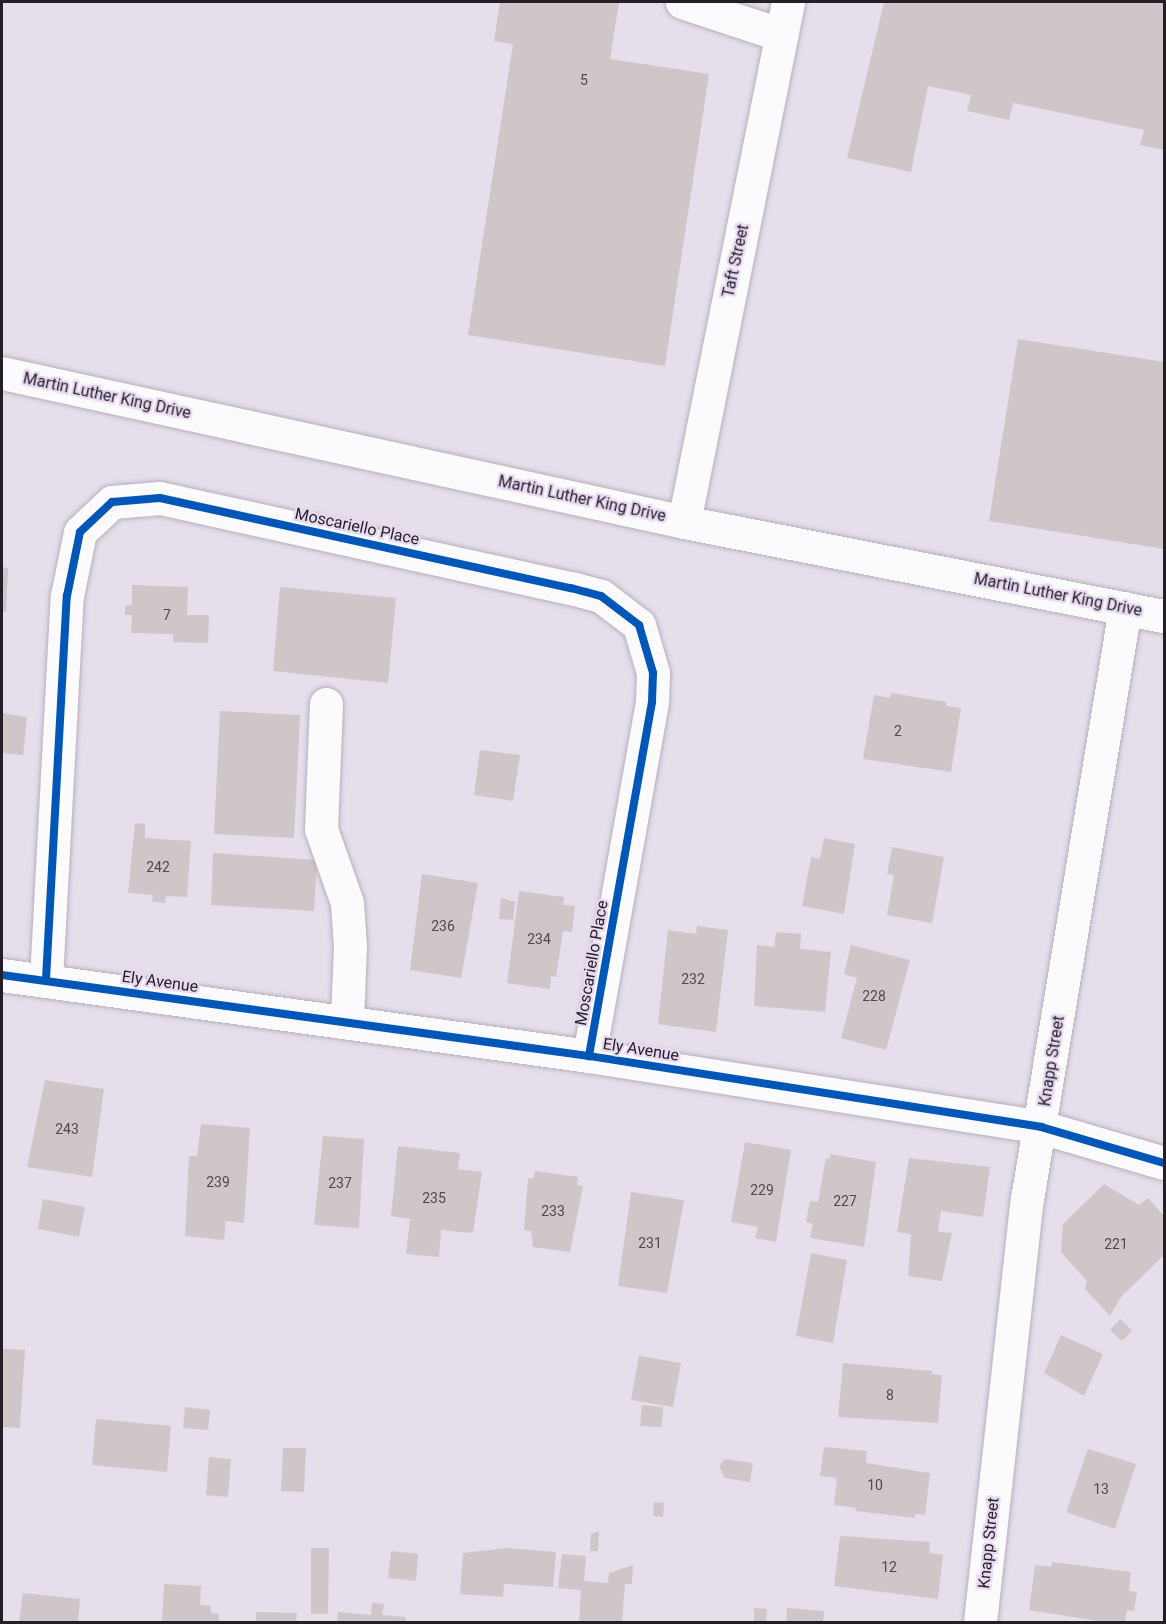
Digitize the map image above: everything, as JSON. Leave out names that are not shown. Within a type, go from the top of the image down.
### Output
[{"type":"street","points":[[682,2],[782,35]]},
{"type":"street","name":"Taft Street","points":[[684,522],[788,2]]},
{"type":"street","name":"Martin Luther King Drive","points":[[2,373],[684,522],[1164,616]]},
{"type":"street","name":"Moscariello Place","points":[[45,980],[67,596],[80,532],[112,502],[160,498],[591,593],[621,608],[639,625],[653,673],[652,702],[589,1056]]},
{"type":"street","name":"Knapp Street","points":[[980,1623],[1027,1199],[1041,1126],[1125,608]]},
{"type":"street","points":[[326,704],[321,829],[347,903],[347,1022]]},
{"type":"street","name":"Ely Avenue","points":[[2,975],[589,1056],[1041,1126],[1164,1163]]},
{"type":"building","points":[[500,2],[619,2],[610,59],[709,74],[665,366],[468,335],[513,44],[494,41]]},
{"type":"building","points":[[884,2],[1164,2],[1164,150],[1140,145],[1144,130],[1013,103],[1009,120],[967,111],[971,95],[928,86],[911,172],[847,158]]},
{"type":"building","points":[[1018,339],[1164,362],[1164,549],[989,521]]},
{"type":"building","points":[[2,567],[8,568],[6,612],[2,612]]},
{"type":"building","points":[[132,585],[188,587],[187,615],[209,615],[208,643],[173,642],[173,634],[131,633],[132,615],[125,615],[125,606],[132,605]]},
{"type":"building","points":[[280,587],[396,598],[388,683],[273,671]]},
{"type":"building","points":[[891,693],[946,702],[946,706],[961,708],[951,772],[863,759],[874,695],[890,698]]},
{"type":"building","points":[[220,711],[300,715],[294,838],[214,834]]},
{"type":"building","points":[[2,713],[27,717],[23,755],[2,753]]},
{"type":"building","points":[[480,750],[520,755],[513,801],[474,795]]},
{"type":"building","points":[[135,823],[145,824],[145,838],[191,841],[187,897],[166,896],[165,903],[152,902],[153,895],[128,893]]},
{"type":"building","points":[[824,838],[855,844],[844,914],[802,906],[811,857],[820,859]]},
{"type":"building","points":[[892,847],[944,857],[932,923],[887,915],[894,875],[887,874]]},
{"type":"building","points":[[213,853],[317,860],[314,911],[211,905]]},
{"type":"building","points":[[422,874],[478,883],[461,978],[410,970]]},
{"type":"building","points":[[519,891],[564,897],[563,905],[575,906],[572,932],[563,931],[556,977],[551,976],[550,989],[507,983]]},
{"type":"building","points":[[501,898],[515,902],[513,920],[499,919]]},
{"type":"building","points":[[697,926],[728,930],[716,1032],[658,1024],[668,930],[696,934]]},
{"type":"building","points":[[776,932],[801,934],[800,949],[831,952],[825,1012],[754,1006],[757,945],[774,947]]},
{"type":"building","points":[[851,945],[910,960],[886,1050],[841,1038],[857,978],[844,974]]},
{"type":"building","points":[[45,1080],[104,1089],[92,1177],[27,1167]]},
{"type":"building","points":[[201,1124],[250,1128],[244,1223],[226,1221],[224,1240],[185,1236],[189,1156],[197,1156]]},
{"type":"building","points":[[323,1136],[364,1139],[359,1228],[314,1225]]},
{"type":"building","points":[[745,1142],[791,1150],[776,1242],[755,1238],[758,1227],[731,1222]]},
{"type":"building","points":[[398,1146],[460,1153],[458,1169],[482,1172],[473,1233],[441,1230],[439,1257],[406,1254],[410,1219],[391,1216]]},
{"type":"building","points":[[830,1154],[876,1162],[864,1247],[810,1238],[813,1224],[806,1222],[810,1201],[818,1202],[826,1158],[830,1159]]},
{"type":"building","points":[[909,1158],[990,1167],[983,1217],[941,1211],[938,1232],[952,1233],[942,1281],[908,1276],[911,1234],[897,1232]]},
{"type":"building","points":[[535,1171],[578,1177],[577,1185],[583,1186],[570,1252],[533,1247],[531,1231],[524,1230],[528,1178],[533,1179]]},
{"type":"building","points":[[1104,1184],[1139,1205],[1148,1198],[1164,1216],[1163,1256],[1121,1297],[1110,1316],[1085,1289],[1087,1281],[1061,1252],[1063,1224]]},
{"type":"building","points":[[631,1192],[684,1200],[667,1293],[618,1286]]},
{"type":"building","points":[[43,1199],[85,1207],[79,1237],[38,1229]]},
{"type":"building","points":[[811,1253],[847,1260],[833,1343],[796,1336]]},
{"type":"building","points":[[1120,1319],[1132,1330],[1122,1341],[1110,1330]]},
{"type":"building","points":[[1061,1335],[1103,1354],[1084,1396],[1044,1373]]},
{"type":"building","points":[[2,1349],[25,1350],[20,1428],[2,1427]]},
{"type":"building","points":[[639,1356],[681,1363],[673,1407],[631,1400]]},
{"type":"building","points":[[843,1363],[932,1371],[931,1374],[942,1375],[938,1423],[838,1417]]},
{"type":"building","points":[[642,1405],[663,1407],[662,1427],[640,1426]]},
{"type":"building","points":[[185,1407],[210,1410],[208,1430],[183,1428]]},
{"type":"building","points":[[96,1419],[171,1426],[167,1472],[92,1465]]},
{"type":"building","points":[[824,1447],[867,1451],[866,1463],[930,1473],[925,1515],[915,1514],[915,1518],[856,1511],[856,1508],[834,1505],[837,1478],[820,1476]]},
{"type":"building","points":[[283,1448],[306,1448],[304,1492],[281,1491]]},
{"type":"building","points":[[1088,1449],[1136,1464],[1115,1529],[1066,1512]]},
{"type":"building","points":[[209,1457],[231,1459],[228,1497],[206,1495]]},
{"type":"building","points":[[725,1459],[753,1463],[750,1482],[725,1478],[719,1466]]},
{"type":"building","points":[[654,1502],[664,1503],[663,1517],[653,1516]]},
{"type":"building","points":[[599,1531],[598,1551],[590,1551],[591,1534]]},
{"type":"building","points":[[840,1536],[930,1542],[929,1553],[943,1555],[938,1599],[834,1586]]},
{"type":"building","points":[[311,1548],[329,1548],[328,1614],[311,1614]]},
{"type":"building","points":[[506,1548],[556,1552],[553,1587],[504,1584],[503,1597],[460,1594],[463,1553]]},
{"type":"building","points":[[391,1551],[418,1554],[416,1581],[388,1578]]},
{"type":"building","points":[[562,1554],[586,1556],[584,1581],[608,1583],[609,1573],[633,1565],[632,1584],[625,1584],[622,1622],[579,1622],[581,1590],[558,1588]]},
{"type":"building","points":[[1052,1562],[1131,1572],[1129,1591],[1137,1592],[1134,1611],[1127,1610],[1125,1622],[1104,1622],[1029,1610],[1035,1565],[1051,1567]]},
{"type":"building","points":[[164,1584],[201,1586],[200,1605],[211,1606],[211,1613],[219,1614],[219,1622],[162,1622]]},
{"type":"building","points":[[23,1593],[80,1599],[78,1622],[19,1622]]},
{"type":"building","points":[[372,1603],[384,1604],[382,1615],[406,1617],[405,1622],[337,1622],[338,1612],[371,1615]]},
{"type":"building","points":[[754,1608],[767,1609],[766,1622],[754,1622]]},
{"type":"building","points":[[787,1608],[824,1611],[823,1622],[786,1622]]},
{"type":"building","points":[[256,1612],[297,1613],[296,1622],[256,1622]]},
{"type":"cycle path","points":[[46,979],[67,596],[80,532],[112,502],[160,498],[571,588],[601,596],[639,625],[653,673],[652,702],[589,1056]]},
{"type":"cycle path","points":[[2,975],[589,1056],[1041,1127],[1164,1163]]}]
